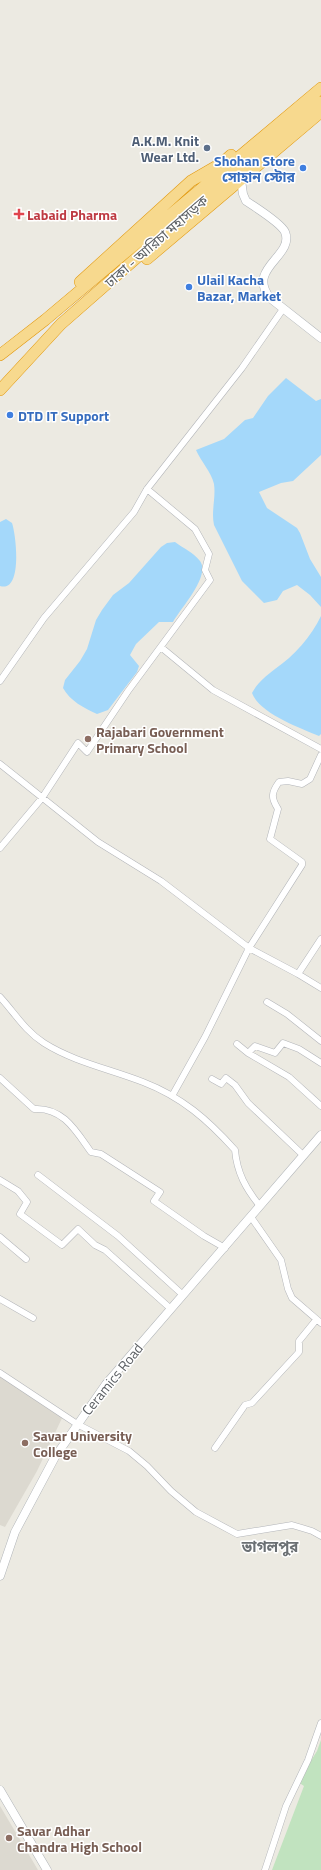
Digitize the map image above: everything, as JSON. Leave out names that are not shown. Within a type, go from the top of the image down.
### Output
[{"type":"highway","points":[[45,320],[60,300],[191,181],[222,163],[321,79]]},
{"type":"highway","name":"ঢাকা - আরিচা মহাসড়ক","points":[[0,355],[45,320],[321,88]]},
{"type":"highway","name":"ঢাকা - আরিচা মহাসড়ক","points":[[0,390],[61,324],[191,210],[321,102]]},
{"type":"highway","points":[[61,324],[88,310],[321,112]]},
{"type":"street","points":[[240,180],[242,194],[246,201],[285,231],[286,239],[284,246],[264,276],[264,291],[283,309],[321,338]]},
{"type":"street","points":[[0,681],[44,618],[134,512],[147,489],[242,368],[283,309]]},
{"type":"street","points":[[0,848],[42,798],[78,743],[87,752],[128,691],[162,648],[210,580],[205,570],[209,554],[195,529],[147,489]]},
{"type":"street","points":[[162,648],[213,690],[321,749]]},
{"type":"street","points":[[172,1096],[205,1037],[249,948],[302,865],[302,862],[270,839],[278,809],[272,799],[272,792],[279,782],[288,781],[302,784],[310,779],[321,755]]},
{"type":"street","points":[[0,764],[98,842],[161,882],[249,948],[321,988]]},
{"type":"street","points":[[298,974],[321,939]]},
{"type":"street","points":[[0,996],[23,1026],[43,1043],[76,1060],[144,1082],[194,1109],[235,1150],[236,1162],[241,1178],[260,1206]]},
{"type":"street","points":[[267,1002],[306,1028],[321,1041]]},
{"type":"street","points":[[248,1053],[255,1046],[275,1053],[283,1043],[300,1049],[321,1063]]},
{"type":"street","points":[[237,1044],[248,1053],[289,1077],[321,1106]]},
{"type":"street","points":[[0,1078],[34,1109],[45,1108],[55,1112],[70,1122],[91,1152],[101,1154],[160,1192],[154,1201],[204,1236],[225,1248]]},
{"type":"street","points":[[212,1079],[221,1084],[226,1078],[235,1085],[248,1103],[304,1155]]},
{"type":"street","name":"Ceramics Road","points":[[0,1576],[15,1532],[55,1457],[106,1384],[251,1218],[321,1135]]},
{"type":"street","points":[[38,1175],[85,1212],[110,1229],[183,1295]]},
{"type":"street","points":[[0,1180],[18,1191],[27,1202],[20,1214],[62,1245],[78,1228],[95,1245],[105,1250],[172,1309]]},
{"type":"street","points":[[215,1448],[245,1404],[252,1403],[299,1352],[299,1341],[319,1322],[292,1298],[288,1289],[282,1260],[251,1218]]},
{"type":"street","points":[[0,1237],[26,1259]]},
{"type":"street","points":[[0,1299],[33,1318]]},
{"type":"street","points":[[0,1373],[77,1424],[129,1451],[147,1466],[171,1491],[196,1512],[237,1534],[292,1525],[312,1531],[321,1536]]},
{"type":"street","points":[[265,1870],[286,1806],[308,1760],[321,1723]]},
{"type":"street","points":[[0,1790],[47,1870]]},
{"type":"shaded area","name":"Savar University College","points":[[0,1370],[63,1416],[37,1471],[5,1527],[0,1525]]},
{"type":"shaded area","name":"Savar Adhar Chandra High School","points":[[0,1806],[38,1870],[0,1870]]},
{"type":"green space","points":[[321,1740],[321,1870],[272,1870],[304,1786],[298,1782],[317,1751]]},
{"type":"water","points":[[286,378],[316,401],[321,399],[321,455],[293,481],[281,483],[259,492],[267,508],[297,528],[300,533],[310,559],[321,577],[321,607],[310,595],[297,585],[283,591],[277,600],[264,603],[242,581],[214,525],[214,484],[211,475],[200,459],[196,450],[224,439],[245,420],[253,418],[268,396]]},
{"type":"water","points":[[6,519],[12,523],[14,529],[16,561],[12,581],[7,586],[0,586],[0,522]]},
{"type":"water","points":[[175,542],[192,553],[200,561],[202,567],[198,583],[173,622],[159,622],[136,644],[130,655],[139,666],[137,672],[108,710],[97,714],[78,704],[69,697],[63,688],[65,680],[80,661],[87,649],[96,620],[113,595],[129,583],[161,547],[167,543]]},
{"type":"water","points":[[321,616],[321,734],[319,736],[291,724],[271,713],[256,700],[252,693],[262,680],[301,646]]},
{"type":"place","name":"A.K.M. Knit Wear Ltd.","points":[[207,148]]},
{"type":"place","name":"Shohan Store সোহান স্টোর","points":[[303,168]]},
{"type":"place","name":"Labaid Pharma","points":[[19,214]]},
{"type":"place","name":"Ulail Kacha Bazar, Market","points":[[189,287]]},
{"type":"place","name":"DTD IT Support","points":[[10,415]]},
{"type":"place","name":"Rajabari Government Primary School","points":[[88,739]]},
{"type":"place","name":"Savar University College","points":[[25,1443]]},
{"type":"place","name":"Savar Adhar Chandra High School","points":[[9,1838]]},
{"type":"district","name":"ভাগলপুর","points":[[270,1546]]}]
